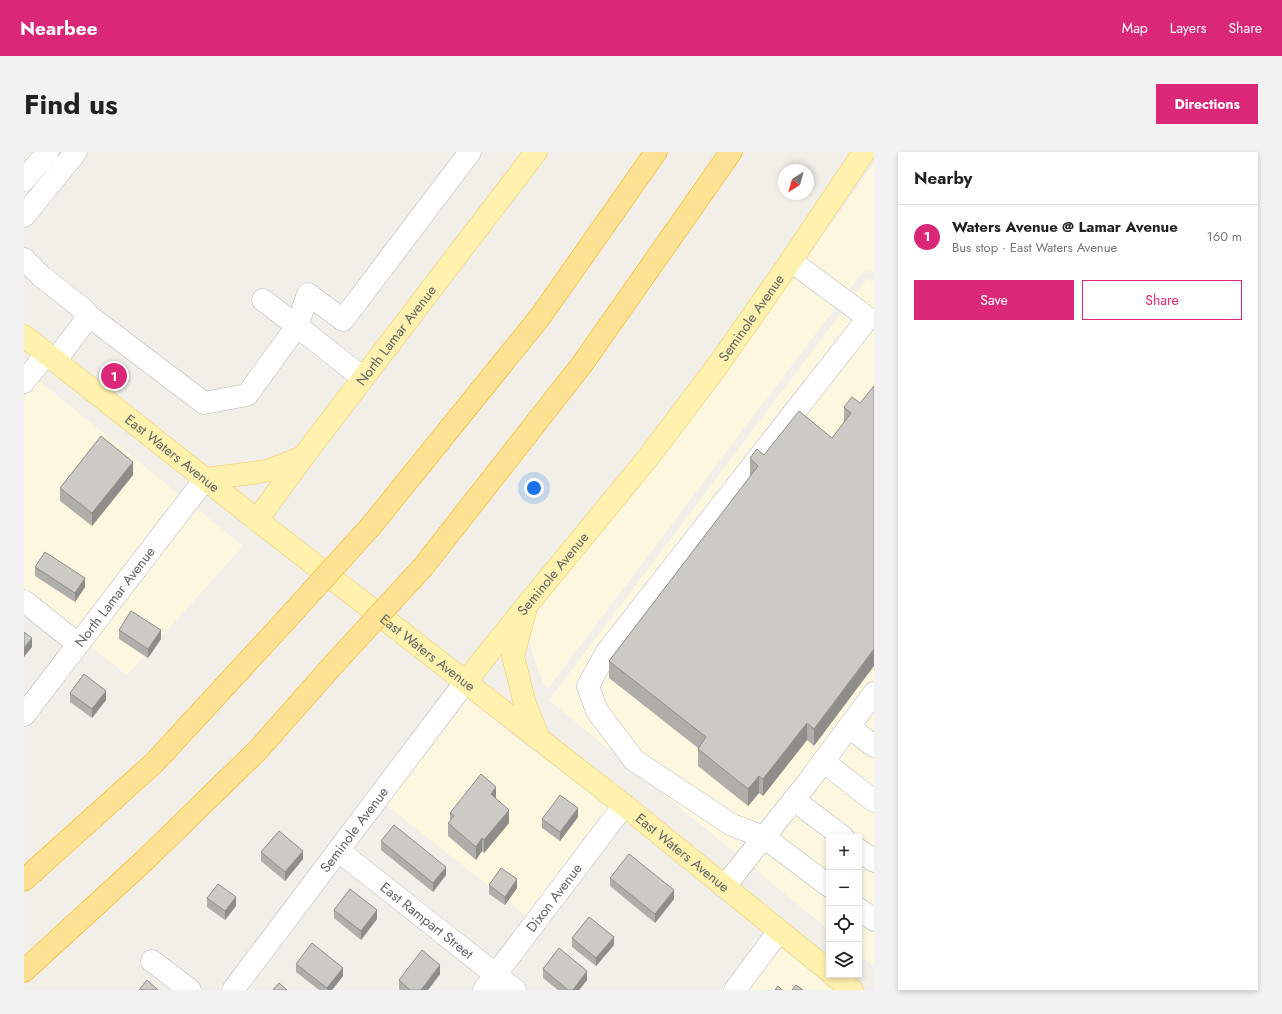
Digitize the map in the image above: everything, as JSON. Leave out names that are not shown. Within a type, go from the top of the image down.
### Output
[{"type":"highway","points":[[24,880],[154,763],[372,526],[540,317],[656,152]]},
{"type":"highway","points":[[24,971],[144,861],[258,750],[423,567],[583,362],[731,152]]},
{"type":"main road","name":"North Lamar Avenue","points":[[257,520],[303,457],[536,152]]},
{"type":"main road","name":"Seminole Avenue","points":[[466,682],[527,605],[648,459],[718,365],[791,261],[864,152]]},
{"type":"main road","name":"East Waters Avenue","points":[[24,336],[257,520],[624,805],[826,969]]},
{"type":"main road","points":[[205,479],[270,470],[303,457]]},
{"type":"main road","points":[[527,605],[514,656],[524,704],[540,739]]},
{"type":"main road","points":[[838,978],[852,990]]},
{"type":"street","points":[[24,180],[48,152]]},
{"type":"street","points":[[24,216],[76,152]]},
{"type":"street","points":[[24,259],[40,276],[83,309],[89,316],[204,403],[247,395],[297,326],[308,294],[343,320],[470,152]]},
{"type":"street","points":[[791,261],[871,319],[606,653],[588,686],[597,711],[634,760],[732,825],[764,837],[826,884]]},
{"type":"street","points":[[264,300],[363,378]]},
{"type":"street","points":[[24,382],[89,316]]},
{"type":"street","name":"North Lamar Avenue","points":[[24,715],[205,479]]},
{"type":"street","points":[[24,601],[78,644]]},
{"type":"street","name":"Seminole Avenue","points":[[233,990],[466,682]]},
{"type":"street","points":[[724,886],[794,800],[874,693]]},
{"type":"street","points":[[849,727],[874,746]]},
{"type":"street","points":[[823,761],[874,801]]},
{"type":"street","points":[[794,800],[839,834]]},
{"type":"street","name":"Dixon Avenue","points":[[490,982],[624,805]]},
{"type":"street","name":"East Rampart Street","points":[[339,851],[490,982],[516,990]]},
{"type":"street","points":[[862,852],[874,861]]},
{"type":"street","points":[[862,911],[874,920]]},
{"type":"street","points":[[735,990],[779,931]]},
{"type":"street","points":[[152,961],[190,990]]},
{"type":"shaded area","points":[[874,164],[874,272],[866,271],[860,275],[548,688],[543,683],[531,650],[530,631],[536,611],[703,403]]},
{"type":"shaded area","points":[[867,279],[874,280],[874,967],[862,957],[862,834],[826,834],[826,928],[549,700]]},
{"type":"shaded area","points":[[37,379],[181,496],[77,630],[24,588],[24,397]]},
{"type":"shaded area","points":[[195,507],[243,546],[127,675],[88,645]]},
{"type":"shaded area","points":[[465,697],[535,753],[536,752],[609,809],[528,917],[385,804]]},
{"type":"shaded area","points":[[779,946],[833,990],[746,990]]},
{"type":"building","points":[[874,386],[874,649],[814,729],[807,723],[763,779],[759,776],[748,789],[698,749],[706,737],[609,661],[758,466],[750,458],[757,449],[764,455],[799,411],[832,438],[851,413],[844,407],[852,397],[860,403]]},
{"type":"building","points":[[101,436],[133,462],[92,513],[60,488]]},
{"type":"building","points":[[45,552],[85,578],[75,593],[35,567]]},
{"type":"building","points":[[131,611],[161,630],[148,649],[119,630]]},
{"type":"building","points":[[24,632],[32,638],[24,648]]},
{"type":"building","points":[[84,674],[106,691],[92,709],[70,693]]},
{"type":"building","points":[[481,774],[496,787],[491,794],[509,810],[484,840],[482,838],[476,847],[448,823],[454,816],[450,813]]},
{"type":"building","points":[[560,795],[578,808],[560,832],[542,819]]},
{"type":"building","points":[[394,825],[446,867],[433,883],[381,841]]},
{"type":"building","points":[[279,831],[303,851],[285,872],[261,852]]},
{"type":"building","points":[[629,854],[674,890],[655,914],[610,878]]},
{"type":"building","points":[[501,868],[517,879],[505,897],[489,885]]},
{"type":"building","points":[[218,884],[236,897],[225,911],[207,898]]},
{"type":"building","points":[[350,889],[377,910],[361,931],[334,910]]},
{"type":"building","points":[[589,917],[614,937],[596,958],[572,938]]},
{"type":"building","points":[[312,943],[343,968],[327,988],[296,964]]},
{"type":"building","points":[[559,948],[587,971],[573,990],[568,990],[543,969]]},
{"type":"building","points":[[422,950],[440,965],[421,990],[410,990],[399,980]]},
{"type":"building","points":[[147,980],[158,990],[139,990]]},
{"type":"building","points":[[279,983],[287,990],[273,990]]},
{"type":"building","points":[[796,985],[803,990],[792,990]]},
{"type":"building","points":[[778,986],[782,990],[775,990]]},
{"type":"place","name":"Waters Avenue @ Lamar Avenue","points":[[114,376]]}]
